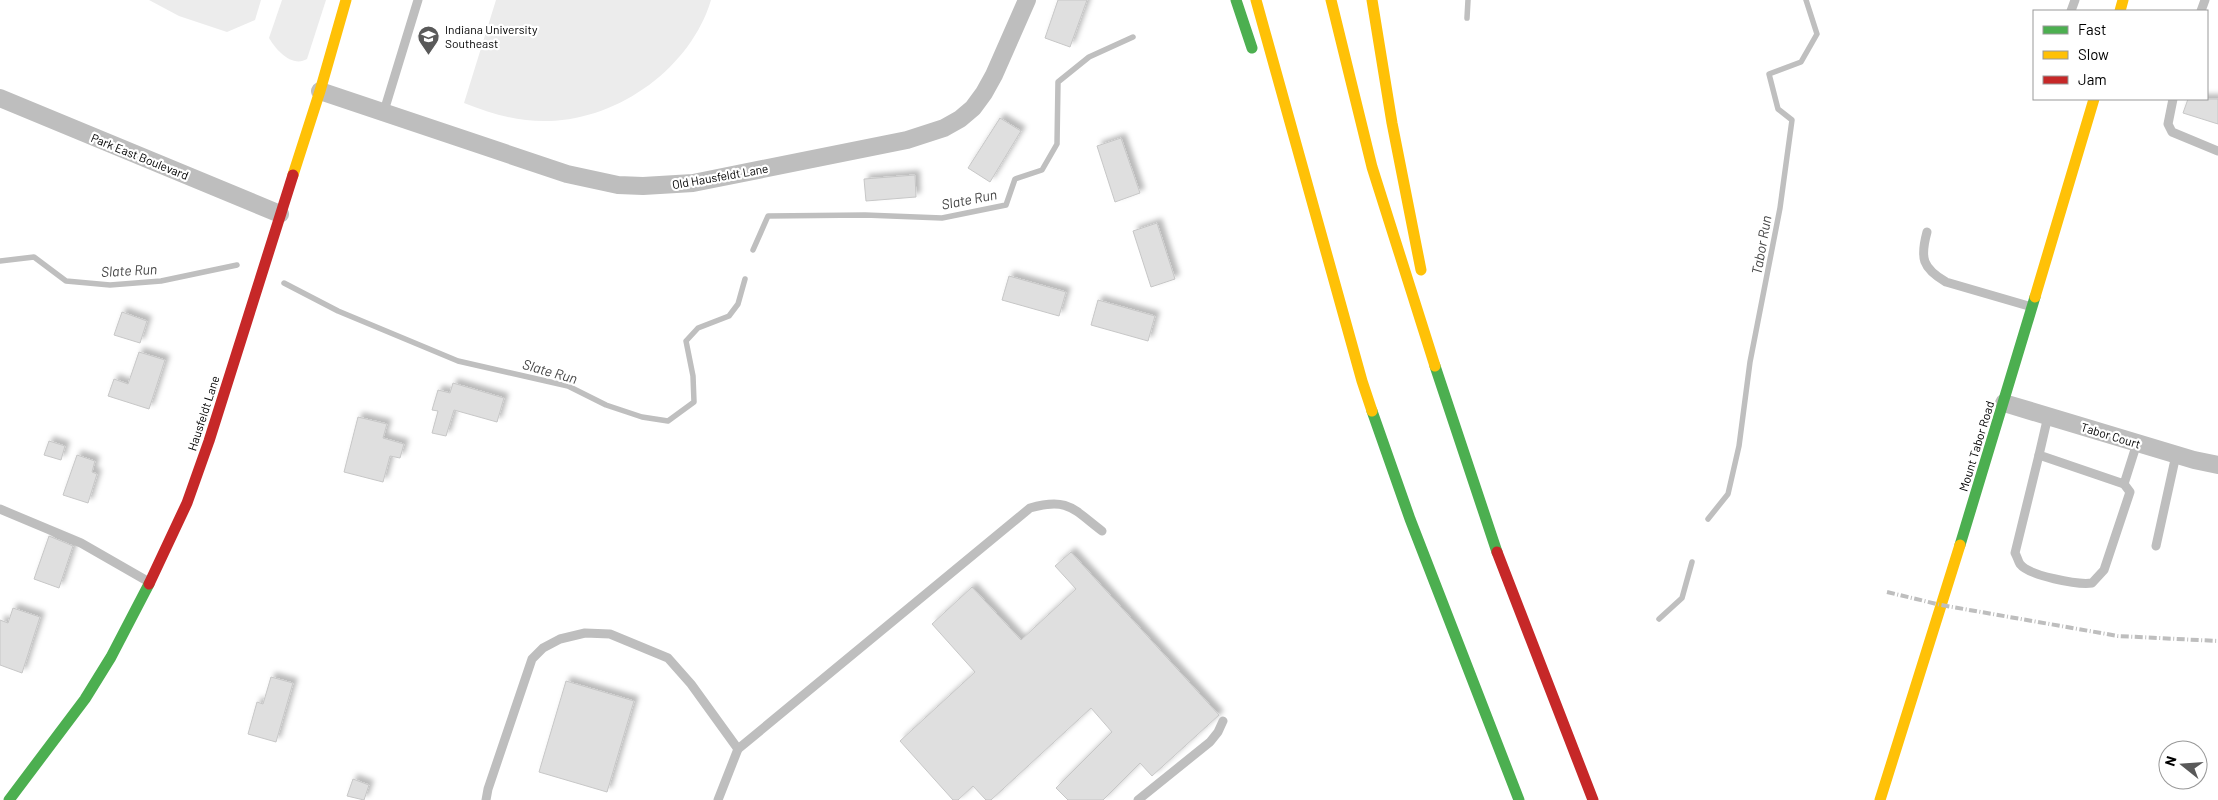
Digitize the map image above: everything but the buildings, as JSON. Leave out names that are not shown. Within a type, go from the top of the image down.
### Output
[{"type":"main road","name":"Hausfeldt Lane","points":[[9,800],[85,699],[111,656],[150,583],[187,503],[206,450],[320,91],[346,0]]},
{"type":"main road","points":[[1236,0],[1255,56]]},
{"type":"main road","points":[[1256,0],[1362,381],[1410,519],[1519,800]]},
{"type":"main road","points":[[1331,0],[1372,167],[1490,537],[1593,800]]},
{"type":"main road","points":[[1372,0],[1392,123],[1422,278]]},
{"type":"main road","name":"Mount Tabor Road","points":[[1880,800],[2004,403],[2094,100]]},
{"type":"main road","points":[[1275,111],[1324,248]]},
{"type":"main road","points":[[1426,298],[1447,404]]},
{"type":"street","name":"Old Hausfeldt Lane","points":[[320,91],[544,166],[593,180],[643,186],[693,183],[907,140],[944,128],[960,120],[974,108],[984,93],[994,75],[1027,0]]},
{"type":"street","name":"Park East Boulevard","points":[[0,98],[280,214]]},
{"type":"street","name":"Tabor Court","points":[[2004,403],[2218,465]]},
{"type":"lane","points":[[384,111],[418,0]]},
{"type":"lane","points":[[2173,100],[2168,124],[2172,132],[2218,150]]},
{"type":"lane","points":[[1926,232],[1922,251],[1928,267],[1935,275],[1946,282],[2032,307]]},
{"type":"lane","points":[[2039,456],[2124,484],[2130,492],[2104,570],[2092,583],[2080,584],[2030,571],[2020,565],[2015,553],[2048,416]]},
{"type":"lane","points":[[2124,484],[2137,443]]},
{"type":"lane","points":[[2156,546],[2176,454]]},
{"type":"lane","points":[[718,800],[738,749],[1030,508],[1046,504],[1069,505],[1102,531]]},
{"type":"lane","points":[[0,509],[81,543],[150,583]]},
{"type":"lane","points":[[486,800],[488,789],[532,659],[543,648],[560,639],[585,633],[610,634],[668,658],[691,684],[738,749]]},
{"type":"lane","points":[[1138,800],[1210,742],[1218,732],[1223,721]]},
{"type":"shaded area","points":[[149,0],[261,0],[255,20],[227,32],[179,16]]},
{"type":"shaded area","points":[[282,0],[326,0],[307,59],[296,61],[290,59],[276,48],[269,38]]},
{"type":"shaded area","points":[[496,0],[711,0],[701,24],[687,47],[670,67],[649,85],[626,100],[601,111],[576,118],[538,121],[485,111],[464,103]]},
{"type":"waterway","points":[[1467,18],[1468,0]]},
{"type":"waterway","name":"Tabor Run","points":[[1708,519],[1728,494],[1739,446],[1750,362],[1780,208],[1792,120],[1778,109],[1769,74],[1801,62],[1817,34],[1806,0]]},
{"type":"waterway","name":"Slate Run","points":[[753,250],[768,216],[865,215],[942,218],[1006,205],[1015,179],[1042,170],[1057,144],[1058,82],[1089,57],[1133,37]]},
{"type":"waterway","name":"Slate Run","points":[[0,261],[34,257],[66,281],[110,285],[161,281],[237,265]]},
{"type":"waterway","name":"Slate Run","points":[[284,283],[338,311],[458,361],[568,386],[606,405],[642,417],[668,421],[694,402],[693,376],[686,341],[698,328],[729,316],[738,304],[745,279]]},
{"type":"waterway","name":"Tabor Run","points":[[1659,619],[1682,598],[1692,562]]},
{"type":"railway","points":[[1887,592],[1941,605],[2118,636],[2218,641]]},
{"type":"traffic: fast","points":[[1236,0],[1252,48]]},
{"type":"traffic: fast","points":[[1960,545],[2035,297]]},
{"type":"traffic: fast","points":[[1435,366],[1497,552]]},
{"type":"traffic: fast","points":[[1372,411],[1410,519],[1519,800]]},
{"type":"traffic: fast","points":[[9,800],[85,699],[111,657],[149,584]]},
{"type":"traffic: slow","points":[[293,175],[346,0]]},
{"type":"traffic: slow","points":[[1256,0],[1372,411]]},
{"type":"traffic: slow","points":[[1331,0],[1372,167],[1435,366]]},
{"type":"traffic: slow","points":[[1372,0],[1392,123],[1421,270]]},
{"type":"traffic: slow","points":[[2120,10],[2123,0]]},
{"type":"traffic: slow","points":[[2035,297],[2094,100]]},
{"type":"traffic: slow","points":[[1880,800],[1960,545]]},
{"type":"traffic: jam","points":[[149,584],[187,503],[209,441],[293,175]]},
{"type":"traffic: jam","points":[[1497,552],[1593,800]]},
{"type":"place","name":"Indiana University Southeast","points":[[429,55]]}]
